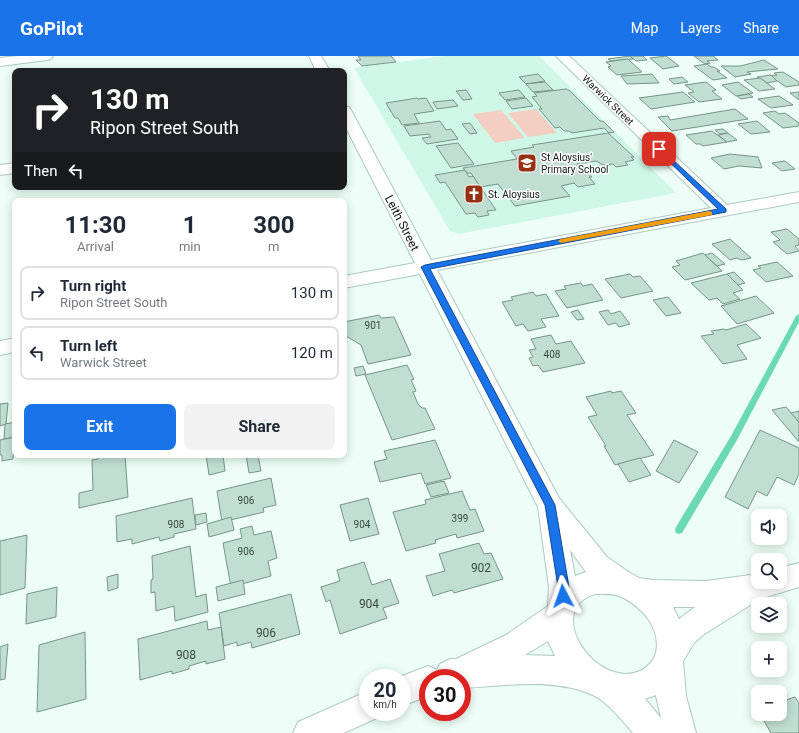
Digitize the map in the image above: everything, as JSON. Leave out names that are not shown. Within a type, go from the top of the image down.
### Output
[{"type":"street","points":[[0,62],[47,56]]},
{"type":"street","points":[[315,56],[321,68]]},
{"type":"street","name":"Warwick Street","points":[[562,56],[723,210]]},
{"type":"street","name":"Leith Street","points":[[347,119],[550,505],[598,566],[617,580],[633,589]]},
{"type":"street","points":[[0,170],[12,168]]},
{"type":"street","points":[[347,281],[799,196]]},
{"type":"street","points":[[0,348],[12,346]]},
{"type":"street","name":"Leith Street","points":[[550,505],[563,587],[561,610]]},
{"type":"street","points":[[787,578],[799,575]]},
{"type":"street","points":[[461,669],[508,650],[532,636],[561,610],[573,592],[589,583],[609,582],[633,589],[663,594],[689,595],[751,587]]},
{"type":"street","points":[[633,589],[653,604],[666,622],[671,638],[670,657],[672,696],[680,733]]},
{"type":"street","points":[[471,675],[534,670],[565,672],[620,688],[644,685],[656,678],[666,667],[674,646],[684,634],[703,619],[757,589]]},
{"type":"street","points":[[561,610],[560,636],[565,650],[581,670],[599,682],[633,709],[652,733]]},
{"type":"street","points":[[309,733],[359,710]]},
{"type":"shaded area","name":"St Aloysius' Primary School","points":[[445,56],[539,56],[676,193],[459,234],[450,231],[354,68]]},
{"type":"shaded area","points":[[536,109],[556,133],[528,137],[508,113]]},
{"type":"shaded area","points":[[501,110],[524,138],[495,143],[473,114]]},
{"type":"building","points":[[358,56],[391,56],[396,62],[362,66],[356,60],[361,60]]},
{"type":"building","points":[[630,56],[643,56],[647,60],[636,61]]},
{"type":"building","points":[[630,56],[633,59],[611,61],[608,59]]},
{"type":"building","points":[[666,56],[679,66],[663,69],[650,58]]},
{"type":"building","points":[[694,56],[713,56],[718,60],[707,61],[710,63],[705,64]]},
{"type":"building","points":[[628,59],[642,72],[617,75],[608,67],[611,66],[606,62]]},
{"type":"building","points":[[764,60],[778,69],[747,72],[751,74],[735,77],[721,66],[740,66]]},
{"type":"building","points":[[707,64],[720,71],[717,71],[727,78],[713,80],[694,66]]},
{"type":"building","points":[[783,72],[799,82],[799,85],[786,87],[770,76],[777,75],[774,73]]},
{"type":"building","points":[[538,74],[545,81],[526,84],[519,77]]},
{"type":"building","points":[[652,74],[659,83],[627,84],[621,76]]},
{"type":"building","points":[[771,75],[777,81],[767,83],[757,77]]},
{"type":"building","points":[[682,77],[688,82],[674,84],[669,79]]},
{"type":"building","points":[[760,78],[775,89],[759,91],[744,80]]},
{"type":"building","points":[[545,82],[553,90],[533,92],[526,84]]},
{"type":"building","points":[[706,82],[716,90],[712,91],[722,99],[699,102],[688,93],[694,92],[685,85]]},
{"type":"building","points":[[738,82],[753,93],[736,96],[722,85]]},
{"type":"building","points":[[566,89],[614,132],[609,133],[604,128],[572,133],[569,131],[564,131],[560,127],[555,128],[539,109],[542,109],[532,97],[537,96],[534,93]]},
{"type":"building","points":[[466,90],[472,99],[463,100],[456,91]]},
{"type":"building","points":[[519,90],[525,97],[505,100],[499,93]]},
{"type":"building","points":[[683,92],[695,102],[651,109],[639,98]]},
{"type":"building","points":[[799,92],[799,100],[790,93]]},
{"type":"building","points":[[749,94],[753,97],[741,99],[737,96]]},
{"type":"building","points":[[779,96],[793,105],[771,108],[758,99]]},
{"type":"building","points":[[426,98],[434,111],[414,114],[419,123],[402,125],[398,118],[395,118],[386,103]]},
{"type":"building","points":[[526,98],[533,106],[512,109],[506,101]]},
{"type":"building","points":[[453,100],[458,106],[437,109],[433,102]]},
{"type":"building","points":[[735,109],[748,119],[672,131],[658,117],[668,116],[670,120]]},
{"type":"building","points":[[775,111],[779,114],[785,113],[799,123],[799,126],[783,128],[763,113]]},
{"type":"building","points":[[440,121],[446,130],[451,129],[458,139],[427,144],[422,138],[431,137],[429,134],[410,136],[404,126]]},
{"type":"building","points":[[757,121],[770,132],[751,134],[738,124]]},
{"type":"building","points":[[470,123],[477,133],[470,134],[462,124]]},
{"type":"building","points":[[723,129],[728,133],[720,134],[715,130]]},
{"type":"building","points":[[712,131],[727,142],[703,146],[696,144],[686,135]]},
{"type":"building","points":[[608,133],[634,157],[631,157],[634,160],[625,162],[628,165],[616,167],[613,164],[603,165],[596,161],[577,164],[584,171],[587,171],[592,177],[589,177],[595,184],[578,187],[574,183],[561,186],[570,196],[515,206],[498,184],[480,187],[471,173],[467,173],[463,168],[517,159],[511,151],[534,147],[532,145]]},
{"type":"building","points":[[728,133],[737,140],[727,142],[718,135]]},
{"type":"building","points":[[458,143],[474,164],[451,168],[436,146]]},
{"type":"building","points":[[730,154],[758,157],[762,168],[739,166],[724,169],[711,158]]},
{"type":"building","points":[[785,161],[795,169],[782,171],[772,163]]},
{"type":"building","points":[[465,170],[469,177],[473,176],[496,210],[487,211],[489,215],[478,217],[475,213],[466,214],[445,182],[440,183],[435,175]]},
{"type":"building","points":[[787,229],[799,239],[799,245],[795,246],[799,251],[787,254],[773,242],[780,240],[771,232]]},
{"type":"building","points":[[730,239],[751,258],[742,260],[736,258],[730,260],[712,244]]},
{"type":"building","points":[[703,253],[722,271],[685,280],[672,267],[680,265],[676,261]]},
{"type":"building","points":[[712,253],[725,264],[717,266],[705,255]]},
{"type":"building","points":[[777,262],[793,276],[766,282],[753,270],[761,268],[758,266]]},
{"type":"building","points":[[734,272],[745,283],[738,285],[727,274]]},
{"type":"building","points":[[630,274],[633,277],[640,276],[653,291],[621,298],[605,279]]},
{"type":"building","points":[[727,274],[743,290],[733,293],[740,299],[723,304],[717,298],[709,300],[691,283]]},
{"type":"building","points":[[581,283],[583,286],[592,284],[603,300],[567,308],[555,291],[566,289],[564,286]]},
{"type":"building","points":[[533,292],[536,296],[546,294],[559,316],[541,319],[546,327],[528,331],[523,324],[516,326],[502,302],[513,300],[511,297]]},
{"type":"building","points":[[756,296],[774,313],[737,324],[721,306]]},
{"type":"building","points":[[668,297],[681,313],[666,316],[653,300]]},
{"type":"building","points":[[578,310],[584,319],[577,320],[571,312]]},
{"type":"building","points":[[608,310],[611,314],[620,311],[630,324],[619,327],[616,323],[608,325],[599,312]]},
{"type":"building","points":[[379,315],[381,318],[394,317],[411,355],[368,364],[361,345],[347,337],[347,321]]},
{"type":"building","points":[[746,324],[761,338],[737,345],[747,359],[723,364],[701,336],[714,334],[711,331],[726,330]]},
{"type":"building","points":[[551,335],[556,344],[571,341],[585,363],[543,372],[538,365],[533,366],[529,358],[533,357],[529,350],[536,349],[531,339]]},
{"type":"building","points":[[407,365],[414,379],[411,380],[416,391],[413,392],[418,404],[422,408],[425,408],[435,429],[392,440],[365,375]]},
{"type":"building","points":[[363,366],[366,374],[356,376],[354,368]]},
{"type":"building","points":[[611,391],[612,393],[621,391],[636,413],[627,415],[654,455],[615,465],[604,446],[606,446],[588,417],[597,415],[586,397]]},
{"type":"building","points":[[8,403],[6,424],[0,426],[0,404]]},
{"type":"building","points":[[786,407],[799,422],[799,442],[772,410]]},
{"type":"building","points":[[799,411],[799,422],[791,413]]},
{"type":"building","points":[[12,423],[12,438],[4,439],[5,424]]},
{"type":"building","points":[[760,430],[799,448],[799,474],[794,485],[777,477],[767,496],[757,491],[748,509],[725,497]]},
{"type":"building","points":[[12,438],[13,459],[2,461],[2,455],[0,455],[0,440]]},
{"type":"building","points":[[435,440],[451,478],[425,484],[421,473],[380,482],[374,462],[387,459],[384,451]]},
{"type":"building","points":[[674,440],[698,452],[679,483],[656,471]]},
{"type":"building","points":[[125,458],[128,497],[79,508],[79,493],[93,490],[92,460]]},
{"type":"building","points":[[206,458],[223,458],[225,471],[209,475]]},
{"type":"building","points":[[246,458],[259,458],[261,471],[249,473]]},
{"type":"building","points":[[640,458],[651,475],[629,482],[618,464]]},
{"type":"building","points":[[271,478],[276,505],[263,508],[264,512],[222,522],[217,491]]},
{"type":"building","points":[[444,481],[449,493],[431,497],[426,485]]},
{"type":"building","points":[[462,491],[470,510],[475,509],[484,531],[457,538],[456,534],[435,540],[436,543],[406,551],[393,512],[426,504],[425,500]]},
{"type":"building","points":[[192,498],[196,529],[174,534],[174,537],[160,541],[159,537],[132,544],[132,539],[117,542],[116,516]]},
{"type":"building","points":[[368,498],[379,534],[350,541],[340,505]]},
{"type":"building","points":[[206,513],[207,522],[196,525],[195,515]]},
{"type":"building","points":[[231,517],[234,530],[209,537],[207,524]]},
{"type":"building","points":[[252,526],[254,535],[271,531],[277,558],[268,561],[271,576],[231,587],[223,543],[242,538],[240,529]]},
{"type":"building","points":[[27,535],[25,588],[0,595],[0,541]]},
{"type":"building","points":[[479,543],[484,554],[491,553],[503,579],[454,593],[452,590],[433,596],[426,576],[445,571],[439,554]]},
{"type":"building","points":[[190,546],[196,597],[206,594],[208,612],[175,621],[174,606],[156,611],[155,592],[151,593],[151,580],[153,579],[152,556]]},
{"type":"building","points":[[364,562],[372,585],[390,579],[399,603],[383,608],[387,618],[340,634],[330,600],[326,602],[321,587],[340,581],[337,570]]},
{"type":"building","points":[[118,574],[118,588],[108,591],[107,577]]},
{"type":"building","points":[[243,580],[245,594],[218,601],[216,587]]},
{"type":"building","points":[[57,587],[56,617],[26,624],[27,594]]},
{"type":"building","points":[[291,594],[300,634],[252,648],[251,642],[237,646],[237,642],[224,646],[219,613]]},
{"type":"building","points":[[207,621],[208,630],[221,627],[225,659],[206,664],[206,661],[189,666],[189,669],[172,674],[172,671],[140,680],[138,639]]},
{"type":"building","points":[[85,632],[86,699],[37,712],[39,645]]},
{"type":"building","points":[[8,644],[5,679],[0,680],[0,647]]},
{"type":"building","points":[[795,697],[799,703],[799,733],[771,733],[764,721],[787,721],[787,700]]},
{"type":"waterway","points":[[679,530],[734,438],[799,316]]},
{"type":"slow traffic","points":[[561,241],[709,213]]},
{"type":"place","name":"St Aloysius' Primary School","points":[[527,163]]},
{"type":"place","name":"St. Aloysius","points":[[474,194]]},
{"type":"route","points":[[563,596],[563,587],[550,505],[425,267],[723,210],[659,149]]}]
